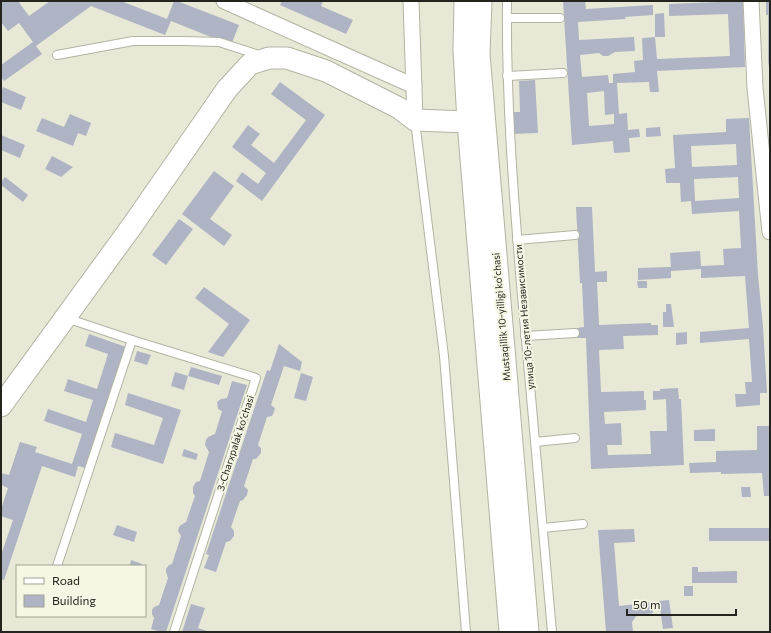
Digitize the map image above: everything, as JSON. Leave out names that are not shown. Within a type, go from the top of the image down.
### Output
[{"type":"main road","name":"Mustaqillik 10-yilligi ko'chasi","points":[[465,1],[464,50],[468,122],[510,632]]},
{"type":"main road","name":"Mustaqillik 10-yilligi ko'chasi","points":[[481,1],[479,54],[480,69],[528,632]]},
{"type":"main road","points":[[1,406],[132,226],[227,89],[250,64],[269,58],[287,58],[326,71],[399,108],[415,120],[468,122]]},
{"type":"street","points":[[411,1],[415,120]]},
{"type":"street","points":[[751,1],[755,88],[770,232]]},
{"type":"street","points":[[229,2],[414,86]]},
{"type":"lane","name":"улица 10-летия Независимости","points":[[507,1],[507,76],[511,165],[552,632]]},
{"type":"lane","points":[[507,18],[560,18]]},
{"type":"lane","points":[[57,55],[133,42],[184,40],[219,42],[269,58]]},
{"type":"lane","points":[[507,76],[563,73]]},
{"type":"lane","points":[[415,120],[444,356],[466,632]]},
{"type":"lane","points":[[517,240],[574,235]]},
{"type":"lane","name":"3-Charxpalak koʻchasi","points":[[65,318],[256,378],[174,632]]},
{"type":"lane","points":[[525,336],[575,333]]},
{"type":"lane","points":[[57,565],[132,340]]},
{"type":"lane","points":[[535,442],[576,438]]},
{"type":"lane","points":[[543,528],[583,524]]},
{"type":"building","points":[[1,1],[18,1],[29,16],[50,1],[121,1],[167,19],[174,1],[177,1],[239,25],[231,45],[171,21],[165,35],[91,6],[36,46],[42,54],[4,81],[1,77],[1,65],[33,42],[19,23],[8,31],[1,22]]},
{"type":"building","points":[[282,1],[323,1],[321,6],[353,20],[346,34],[280,5]]},
{"type":"building","points":[[563,1],[585,1],[586,9],[653,5],[653,15],[625,17],[626,19],[578,22],[579,40],[634,37],[635,51],[615,52],[608,56],[603,56],[599,53],[580,55],[582,77],[608,75],[609,83],[613,83],[613,74],[635,72],[634,61],[643,60],[642,38],[655,37],[657,59],[730,56],[728,14],[669,16],[669,4],[743,1],[745,67],[657,71],[659,92],[650,92],[649,82],[617,83],[619,114],[627,113],[628,130],[639,129],[640,137],[629,138],[630,152],[614,153],[613,141],[572,145]],"holes":[[[604,91],[605,115],[614,114],[614,124],[589,126],[587,93]]]},
{"type":"building","points":[[766,1],[770,1],[770,68],[768,61],[768,15],[766,15]]},
{"type":"building","points":[[664,13],[665,37],[655,37],[655,14]]},
{"type":"building","points":[[535,80],[538,133],[511,134],[510,112],[520,112],[519,81]]},
{"type":"building","points":[[280,82],[325,115],[262,201],[236,181],[242,172],[258,184],[266,173],[232,147],[248,125],[260,134],[251,145],[274,163],[306,120],[271,94]]},
{"type":"building","points":[[3,87],[26,97],[21,110],[1,102]]},
{"type":"building","points":[[70,114],[91,123],[86,136],[78,133],[73,146],[36,131],[42,118],[64,127]]},
{"type":"building","points":[[749,118],[758,275],[767,393],[760,393],[760,405],[736,407],[735,394],[746,394],[745,382],[752,382],[749,339],[700,343],[700,332],[749,328],[745,276],[701,278],[701,269],[671,271],[671,278],[638,280],[638,268],[671,267],[670,253],[700,251],[701,266],[724,265],[723,249],[741,248],[739,211],[692,214],[691,201],[681,202],[680,183],[666,183],[665,169],[675,168],[673,135],[726,132],[726,119]],"holes":[[[736,144],[737,165],[692,167],[691,146]],[[738,177],[739,198],[695,201],[694,179]]]},
{"type":"building","points":[[660,127],[661,136],[646,137],[646,128]]},
{"type":"building","points":[[1,135],[25,145],[20,158],[1,150]]},
{"type":"building","points":[[52,156],[73,167],[61,177],[45,169]]},
{"type":"building","points":[[214,171],[234,186],[210,219],[232,235],[224,246],[182,214]]},
{"type":"building","points":[[5,177],[28,195],[23,202],[1,185],[1,182]]},
{"type":"building","points":[[576,207],[592,207],[595,272],[607,271],[607,282],[597,282],[599,325],[651,323],[651,325],[658,325],[658,335],[623,336],[624,349],[599,350],[601,392],[644,391],[644,400],[646,400],[646,410],[604,412],[605,424],[621,423],[622,445],[607,445],[608,455],[651,454],[650,431],[667,431],[666,399],[653,400],[653,391],[678,388],[679,399],[681,399],[684,465],[591,469],[586,338],[577,338],[577,328],[584,327]]},
{"type":"building","points":[[179,219],[193,229],[166,265],[152,255]]},
{"type":"building","points":[[637,281],[647,281],[647,288],[638,288]]},
{"type":"building","points":[[204,287],[250,320],[223,357],[208,352],[229,324],[195,298]]},
{"type":"building","points":[[666,304],[671,304],[674,327],[663,327],[663,312],[666,312]]},
{"type":"building","points":[[687,332],[687,344],[676,345],[676,333]]},
{"type":"building","points":[[89,334],[126,347],[85,468],[78,466],[75,477],[42,466],[4,580],[1,579],[1,555],[13,520],[1,516],[1,509],[8,488],[1,485],[1,473],[9,475],[20,442],[37,447],[35,452],[72,464],[82,434],[44,421],[48,409],[86,422],[93,400],[64,391],[68,379],[97,389],[108,354],[85,346]]},
{"type":"building","points":[[279,344],[302,362],[300,371],[284,366],[271,405],[275,408],[274,412],[272,416],[267,417],[258,445],[261,448],[261,453],[256,459],[253,459],[244,486],[248,490],[247,495],[240,501],[231,527],[234,531],[234,536],[230,541],[226,542],[216,572],[204,568],[209,555],[206,554],[267,370],[270,371]]},
{"type":"building","points":[[137,351],[151,355],[147,365],[134,361]]},
{"type":"building","points":[[191,367],[222,376],[219,385],[188,376]]},
{"type":"building","points":[[175,372],[188,376],[184,390],[171,386]]},
{"type":"building","points":[[301,373],[313,377],[306,401],[294,398]]},
{"type":"building","points":[[232,381],[247,385],[166,632],[151,629],[154,618],[152,610],[154,607],[159,605],[168,578],[166,569],[172,564],[181,536],[178,531],[179,527],[186,522],[195,496],[193,493],[193,487],[196,482],[200,481],[209,452],[205,445],[206,440],[208,437],[215,434],[222,411],[218,409],[217,402],[221,399],[227,398]]},
{"type":"building","points":[[128,393],[181,410],[163,464],[111,447],[115,433],[154,445],[163,418],[125,405]]},
{"type":"building","points":[[757,426],[770,426],[770,496],[764,496],[762,473],[690,473],[689,463],[716,462],[716,451],[757,450]]},
{"type":"building","points":[[715,429],[715,441],[694,441],[694,430]]},
{"type":"building","points":[[184,449],[198,454],[196,460],[182,456]]},
{"type":"building","points":[[741,487],[750,487],[751,497],[742,497]]},
{"type":"building","points":[[117,525],[137,532],[134,542],[113,535]]},
{"type":"building","points":[[709,528],[770,528],[770,541],[709,541]]},
{"type":"building","points":[[634,529],[635,542],[614,543],[619,606],[652,602],[653,613],[637,615],[632,622],[633,632],[606,632],[598,530]]},
{"type":"building","points":[[131,560],[142,564],[142,565],[130,565]]},
{"type":"building","points":[[692,567],[698,567],[698,572],[737,571],[737,583],[692,583]]},
{"type":"building","points":[[684,586],[693,586],[693,596],[684,596]]},
{"type":"building","points":[[669,600],[673,628],[663,629],[659,601]]},
{"type":"building","points":[[191,604],[205,608],[198,628],[210,632],[182,632]]}]
